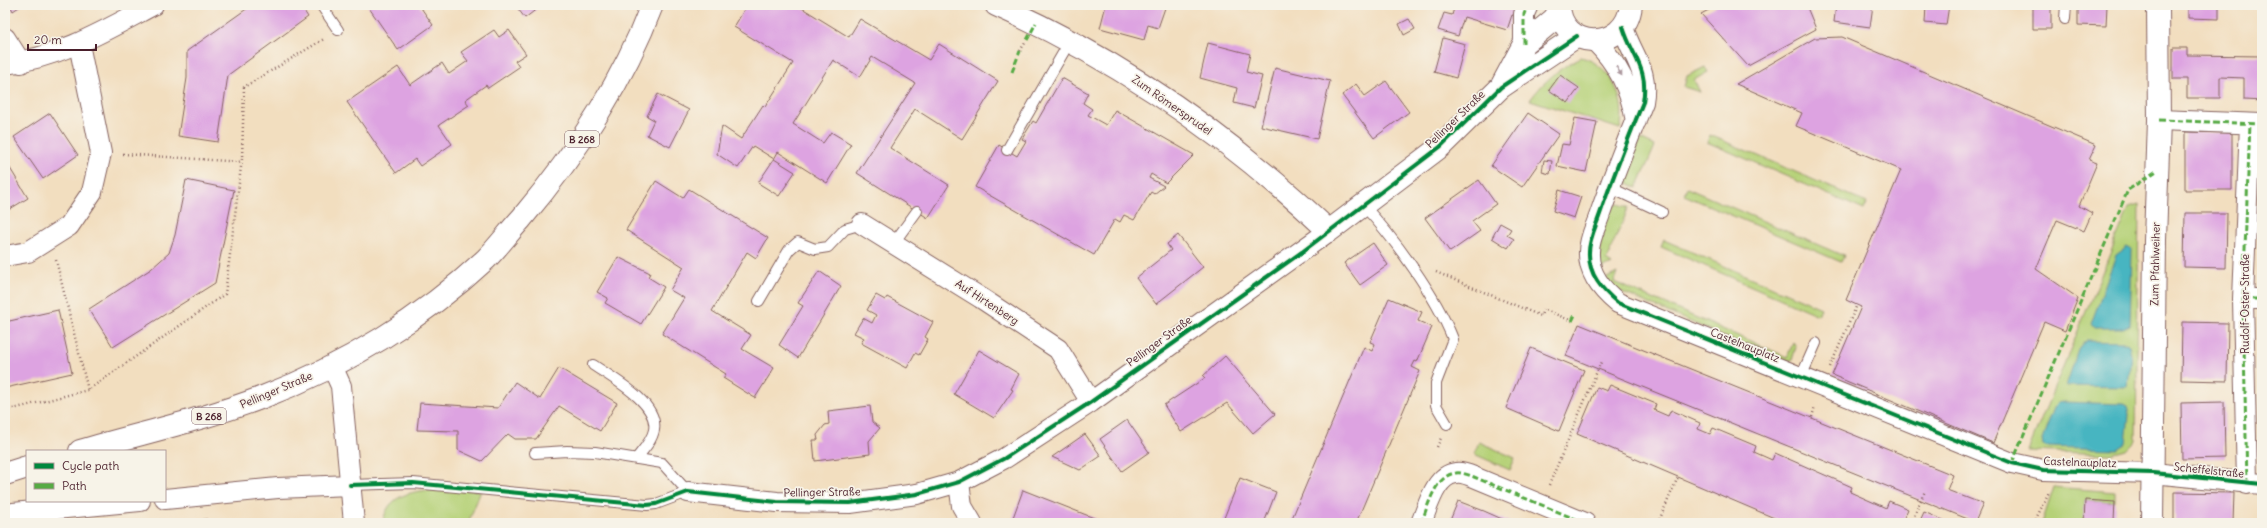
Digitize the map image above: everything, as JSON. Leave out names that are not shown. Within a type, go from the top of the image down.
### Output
[{"type":"street","points":[[5,38],[13,64],[79,44],[153,5]]},
{"type":"street","name":"B 268","points":[[332,366],[411,319],[464,278],[487,257],[558,174],[591,126],[631,56],[652,5]]},
{"type":"street","name":"Zum Römersprudel","points":[[996,5],[1070,41],[1125,72],[1185,112],[1287,190],[1329,231]]},
{"type":"street","name":"Pellinger Straße","points":[[1524,44],[1524,14],[1528,5]]},
{"type":"street","points":[[1623,27],[1628,20],[1631,5]]},
{"type":"street","name":"Zum Pfahlweiher","points":[[2152,523],[2154,474],[2155,240],[2159,120],[2158,5]]},
{"type":"street","points":[[1559,8],[1569,30],[1586,38],[1608,55],[1626,84],[1636,121]]},
{"type":"street","name":"Pellinger Straße","points":[[1501,87],[1524,44],[1554,19],[1559,8]]},
{"type":"street","name":"Pellinger Straße","points":[[688,492],[777,502],[850,502],[917,494],[959,482],[1005,458],[1091,402],[1329,231],[1440,147],[1501,87],[1586,38],[1611,37],[1623,27]]},
{"type":"street","name":"Castelnauplatz","points":[[1623,27],[1644,74],[1646,88],[1636,121],[1609,187],[1589,252],[1590,265],[1596,280],[1604,292],[1618,303],[2012,463],[2043,470],[2154,474]]},
{"type":"street","points":[[5,256],[28,252],[69,226],[92,192],[102,153],[79,44]]},
{"type":"street","points":[[2159,120],[2256,124]]},
{"type":"street","name":"Rudolf-Oster-Straße","points":[[2255,484],[2253,299],[2256,124]]},
{"type":"street","name":"Auf Hirtenberg","points":[[862,224],[1058,349],[1091,402]]},
{"type":"street","points":[[332,366],[341,386],[354,523]]},
{"type":"street","name":"Pellinger Straße","points":[[84,450],[220,413],[264,397],[332,366]]},
{"type":"street","points":[[5,474],[26,467]]},
{"type":"street","points":[[1421,523],[1440,481],[1447,475],[1457,472],[1474,477],[1585,523]]},
{"type":"street","name":"Scheffelstraße","points":[[2154,474],[2255,484]]},
{"type":"street","points":[[959,482],[962,506],[972,523]]},
{"type":"street","points":[[166,499],[278,488],[350,485]]},
{"type":"street","points":[[13,513],[129,502]]},
{"type":"lane","points":[[321,5],[338,30]]},
{"type":"lane","points":[[2065,19],[2066,5]]},
{"type":"lane","points":[[1007,150],[1070,41]]},
{"type":"lane","points":[[1609,187],[1662,212]]},
{"type":"lane","points":[[1363,205],[1392,238],[1444,318],[1453,339],[1436,383],[1436,405],[1446,424]]},
{"type":"lane","points":[[893,244],[917,211]]},
{"type":"lane","points":[[759,300],[789,250],[798,242],[816,249],[828,247],[845,229],[862,224]]},
{"type":"lane","points":[[1801,377],[1816,342]]},
{"type":"lane","points":[[593,365],[642,400],[654,417],[654,430],[648,444],[636,459]]},
{"type":"lane","points":[[350,485],[413,483],[647,505],[656,504],[688,492],[662,463],[588,452],[535,453]]},
{"type":"path","points":[[5,411],[88,390],[225,294],[242,162],[244,87],[338,30]]},
{"type":"path","points":[[1020,51],[1028,40]]},
{"type":"path","points":[[102,153],[242,162]]},
{"type":"path","points":[[50,237],[88,390]]},
{"type":"path","points":[[1415,274],[1436,272],[1541,316],[1543,309],[1572,321]]},
{"type":"path","points":[[1827,372],[1833,363],[1856,307]]},
{"type":"path","points":[[1541,504],[1601,362]]},
{"type":"path","points":[[2034,523],[2060,470]]},
{"type":"path","points":[[1658,523],[1678,477]]},
{"type":"path","points":[[1911,523],[1924,491]]},
{"type":"green space","points":[[1581,57],[1600,67],[1608,75],[1614,85],[1619,95],[1621,106],[1622,118],[1620,129],[1530,100],[1552,76]]},
{"type":"green space","points":[[1705,67],[1708,72],[1694,80],[1700,92],[1684,87],[1687,76]]},
{"type":"green space","points":[[1710,135],[1867,203],[1864,210],[1707,142]]},
{"type":"green space","points":[[1640,139],[1655,146],[1637,188],[1626,182],[1624,178]]},
{"type":"green space","points":[[1687,188],[1844,256],[1841,262],[1684,195]]},
{"type":"green space","points":[[1617,204],[1629,207],[1606,260],[1612,264],[1600,270],[1605,279],[1617,273],[1614,282],[1787,357],[1793,343],[1796,347],[1792,360],[1783,362],[1610,287],[1603,279],[1596,264],[1595,250],[1607,215]]},
{"type":"green space","points":[[2139,205],[2136,440],[2126,450],[2111,454],[2028,451],[2129,208]]},
{"type":"green space","points":[[1664,240],[1821,308],[1818,315],[1661,247]]},
{"type":"green space","points":[[1479,442],[1515,458],[1510,470],[1474,454]]},
{"type":"green space","points":[[2054,487],[2115,492],[2115,502],[2085,500],[2084,523],[2042,523]]},
{"type":"green space","points":[[457,489],[481,491],[468,523],[383,523],[386,511],[392,503],[401,497],[422,491]]},
{"type":"water","points":[[2127,247],[2132,250],[2130,325],[2123,328],[2094,328],[2091,324],[2116,255]]},
{"type":"water","points":[[2085,341],[2125,342],[2129,345],[2131,354],[2128,387],[2066,386],[2078,350]]},
{"type":"water","points":[[2057,403],[2123,404],[2127,406],[2129,414],[2126,443],[2117,449],[2046,447],[2043,445],[2042,440],[2054,408]]},
{"type":"building","points":[[10,5],[22,5],[13,11]]},
{"type":"building","points":[[252,5],[300,5],[308,17],[228,75],[218,142],[178,136],[187,78],[187,51]]},
{"type":"building","points":[[367,5],[419,5],[433,25],[398,50]]},
{"type":"building","points":[[515,5],[542,5],[525,18]]},
{"type":"building","points":[[747,5],[797,5],[849,37],[860,19],[929,60],[939,44],[998,81],[962,139],[915,109],[890,148],[949,185],[928,218],[857,173],[915,83],[872,57],[860,77],[833,60],[793,124],[823,143],[831,132],[851,144],[827,183],[778,152],[774,159],[753,146],[738,168],[717,154],[722,126],[741,139],[763,105],[765,107],[793,63],[734,27]]},
{"type":"building","points":[[1106,5],[1166,5],[1158,28],[1148,25],[1144,40],[1100,28]]},
{"type":"building","points":[[1455,5],[1485,5],[1490,7],[1490,5],[1520,5],[1516,16],[1512,15],[1507,30],[1464,17],[1458,36],[1438,30],[1444,13],[1452,15]]},
{"type":"building","points":[[1718,5],[1806,5],[1816,29],[1748,66],[1701,14]]},
{"type":"building","points":[[1836,5],[1873,5],[1870,27],[1834,22]]},
{"type":"building","points":[[1926,5],[1949,5],[1946,25],[1925,23]]},
{"type":"building","points":[[2033,5],[2051,5],[2051,29],[2033,29]]},
{"type":"building","points":[[2078,5],[2107,5],[2106,26],[2078,25]]},
{"type":"building","points":[[2188,5],[2219,5],[2219,19],[2188,18]]},
{"type":"building","points":[[1409,19],[1415,29],[1404,35],[1399,24]]},
{"type":"building","points":[[494,30],[499,37],[509,30],[526,54],[515,61],[519,67],[488,88],[486,85],[465,100],[469,105],[439,125],[452,144],[420,166],[415,159],[396,173],[347,102],[398,67],[410,85],[442,63],[449,74],[468,61],[461,52]]},
{"type":"building","points":[[1842,37],[2096,145],[2089,160],[2097,163],[2079,206],[2092,213],[2084,231],[2057,220],[2036,269],[2078,298],[2065,331],[2044,322],[1993,443],[1832,375],[1861,307],[1846,300],[1901,170],[1796,126],[1802,113],[1736,84],[1815,38]]},
{"type":"building","points":[[1443,38],[1465,44],[1456,78],[1434,72]]},
{"type":"building","points":[[1208,43],[1250,54],[1246,72],[1262,76],[1254,108],[1234,103],[1237,88],[1200,78]]},
{"type":"building","points":[[2173,48],[2187,48],[2187,55],[2262,56],[2262,101],[2244,100],[2244,78],[2220,77],[2220,98],[2187,98],[2187,79],[2173,79]]},
{"type":"building","points":[[1275,68],[1330,81],[1317,139],[1261,126]]},
{"type":"building","points":[[1560,75],[1579,88],[1568,103],[1549,90]]},
{"type":"building","points":[[1062,78],[1088,93],[1083,103],[1092,109],[1088,115],[1106,125],[1115,110],[1194,155],[1166,183],[1151,174],[1149,178],[1164,186],[1154,194],[1151,192],[1134,220],[1124,215],[1120,222],[1115,219],[1094,255],[975,187],[999,145],[1017,156],[1026,141],[1022,139],[1033,121],[1036,123]]},
{"type":"building","points":[[1386,81],[1409,112],[1374,138],[1342,95],[1356,84],[1365,96]]},
{"type":"building","points":[[658,94],[689,110],[670,147],[647,135],[654,120],[647,116]]},
{"type":"building","points":[[50,113],[78,155],[43,179],[14,137]]},
{"type":"building","points":[[1528,113],[1559,134],[1522,187],[1491,166]]},
{"type":"building","points":[[1575,118],[1597,122],[1586,172],[1557,166],[1562,144],[1569,145]]},
{"type":"building","points":[[2185,132],[2232,133],[2232,190],[2185,190]]},
{"type":"building","points":[[774,159],[795,172],[779,196],[758,183]]},
{"type":"building","points":[[5,160],[28,198],[5,212]]},
{"type":"building","points":[[1544,160],[1552,161],[1550,174],[1542,172]]},
{"type":"building","points":[[186,180],[234,190],[215,283],[113,347],[89,309],[151,269],[169,253],[175,235]]},
{"type":"building","points":[[1479,180],[1496,204],[1472,221],[1480,231],[1450,252],[1425,218]]},
{"type":"building","points":[[656,181],[683,198],[689,189],[768,238],[756,258],[747,252],[712,311],[751,335],[742,349],[774,368],[755,398],[723,378],[726,374],[662,334],[684,298],[670,290],[684,267],[626,230]]},
{"type":"building","points":[[1559,190],[1581,197],[1574,218],[1553,211]]},
{"type":"building","points":[[2185,213],[2227,213],[2226,268],[2184,267]]},
{"type":"building","points":[[1500,223],[1511,229],[1507,235],[1514,239],[1508,248],[1492,238]]},
{"type":"building","points":[[1178,235],[1203,267],[1156,304],[1136,278],[1171,250],[1167,244]]},
{"type":"building","points":[[1373,243],[1388,265],[1360,285],[1344,263]]},
{"type":"building","points":[[618,257],[650,273],[648,277],[664,287],[641,324],[605,303],[608,298],[597,292]]},
{"type":"building","points":[[819,271],[841,286],[798,358],[779,345],[803,306],[798,303]]},
{"type":"building","points":[[876,295],[885,300],[887,297],[933,322],[925,337],[928,339],[919,355],[915,353],[907,368],[861,343],[864,338],[854,333],[863,318],[872,323],[876,315],[867,310]]},
{"type":"building","points":[[1389,298],[1422,312],[1418,321],[1432,327],[1417,362],[1415,361],[1412,367],[1420,371],[1356,523],[1290,523],[1364,347],[1372,351],[1375,344],[1370,342]]},
{"type":"building","points":[[58,310],[72,373],[5,388],[5,322]]},
{"type":"building","points":[[2182,322],[2228,323],[2227,381],[2181,380]]},
{"type":"building","points":[[1579,324],[1953,475],[1947,490],[1983,504],[1975,522],[1566,356]]},
{"type":"building","points":[[1531,348],[1584,370],[1559,431],[1506,408]]},
{"type":"building","points":[[979,350],[1019,374],[1011,389],[1013,390],[994,418],[954,394]]},
{"type":"building","points":[[1225,356],[1275,414],[1253,433],[1227,403],[1181,432],[1164,405],[1205,378],[1203,376]]},
{"type":"building","points":[[559,368],[617,403],[600,431],[559,406],[536,439],[515,439],[508,434],[482,461],[458,450],[458,431],[417,430],[420,403],[498,408],[515,382],[540,399]]},
{"type":"building","points":[[1610,385],[1656,404],[1654,410],[1668,416],[1671,410],[1700,423],[1698,429],[1710,434],[1713,428],[1756,446],[1754,452],[1772,460],[1775,453],[1852,487],[1850,492],[1886,508],[1889,501],[1908,509],[1902,523],[1786,523],[1577,434],[1597,387],[1607,391]]},
{"type":"building","points":[[5,388],[8,399],[5,399]]},
{"type":"building","points":[[2224,402],[2225,458],[2182,459],[2181,403]]},
{"type":"building","points":[[2261,403],[2262,427],[2260,427]]},
{"type":"building","points":[[870,406],[872,422],[880,428],[869,441],[870,454],[815,461],[813,440],[818,440],[817,435],[825,425],[829,424],[828,411]]},
{"type":"building","points":[[1127,420],[1149,452],[1122,471],[1100,439]]},
{"type":"building","points":[[1085,434],[1101,456],[1080,470],[1052,457]]},
{"type":"building","points":[[1240,478],[1276,492],[1264,523],[1222,523]]},
{"type":"building","points":[[1023,490],[1094,518],[1106,523],[1011,523]]},
{"type":"building","points":[[2174,492],[2234,493],[2233,523],[2174,523]]},
{"type":"building","points":[[2085,500],[2115,502],[2114,521],[2122,521],[2122,523],[2084,523]]},
{"type":"building","points":[[1458,501],[1484,511],[1511,523],[1449,523]]},
{"type":"building","points":[[1924,512],[1950,523],[1919,523]]},
{"type":"building","points":[[207,519],[208,523],[178,523],[178,522]]},
{"type":"marked path","points":[[1524,44],[1524,14],[1528,5]]},
{"type":"marked path","points":[[1027,40],[1036,23]]},
{"type":"marked path","points":[[1012,72],[1020,51]]},
{"type":"marked path","points":[[2159,120],[2262,124]]},
{"type":"marked path","points":[[2247,484],[2243,299],[2250,124]]},
{"type":"marked path","points":[[2012,463],[2128,190],[2158,170]]},
{"type":"marked path","points":[[2243,299],[2262,299]]},
{"type":"marked path","points":[[1572,321],[1575,315]]},
{"type":"marked path","points":[[1421,523],[1433,493],[1438,485],[1449,475],[1458,473],[1474,477],[1585,523]]},
{"type":"cycle path","points":[[1623,27],[1642,71],[1644,80],[1643,102],[1593,233],[1589,252],[1589,260],[1597,281],[1618,303],[2012,463],[2043,470],[2153,473],[2262,484]]},
{"type":"cycle path","points":[[350,485],[413,483],[647,505],[656,504],[688,492],[777,502],[850,503],[917,494],[959,482],[1005,458],[1091,402],[1302,252],[1440,147],[1501,87],[1577,36]]}]
